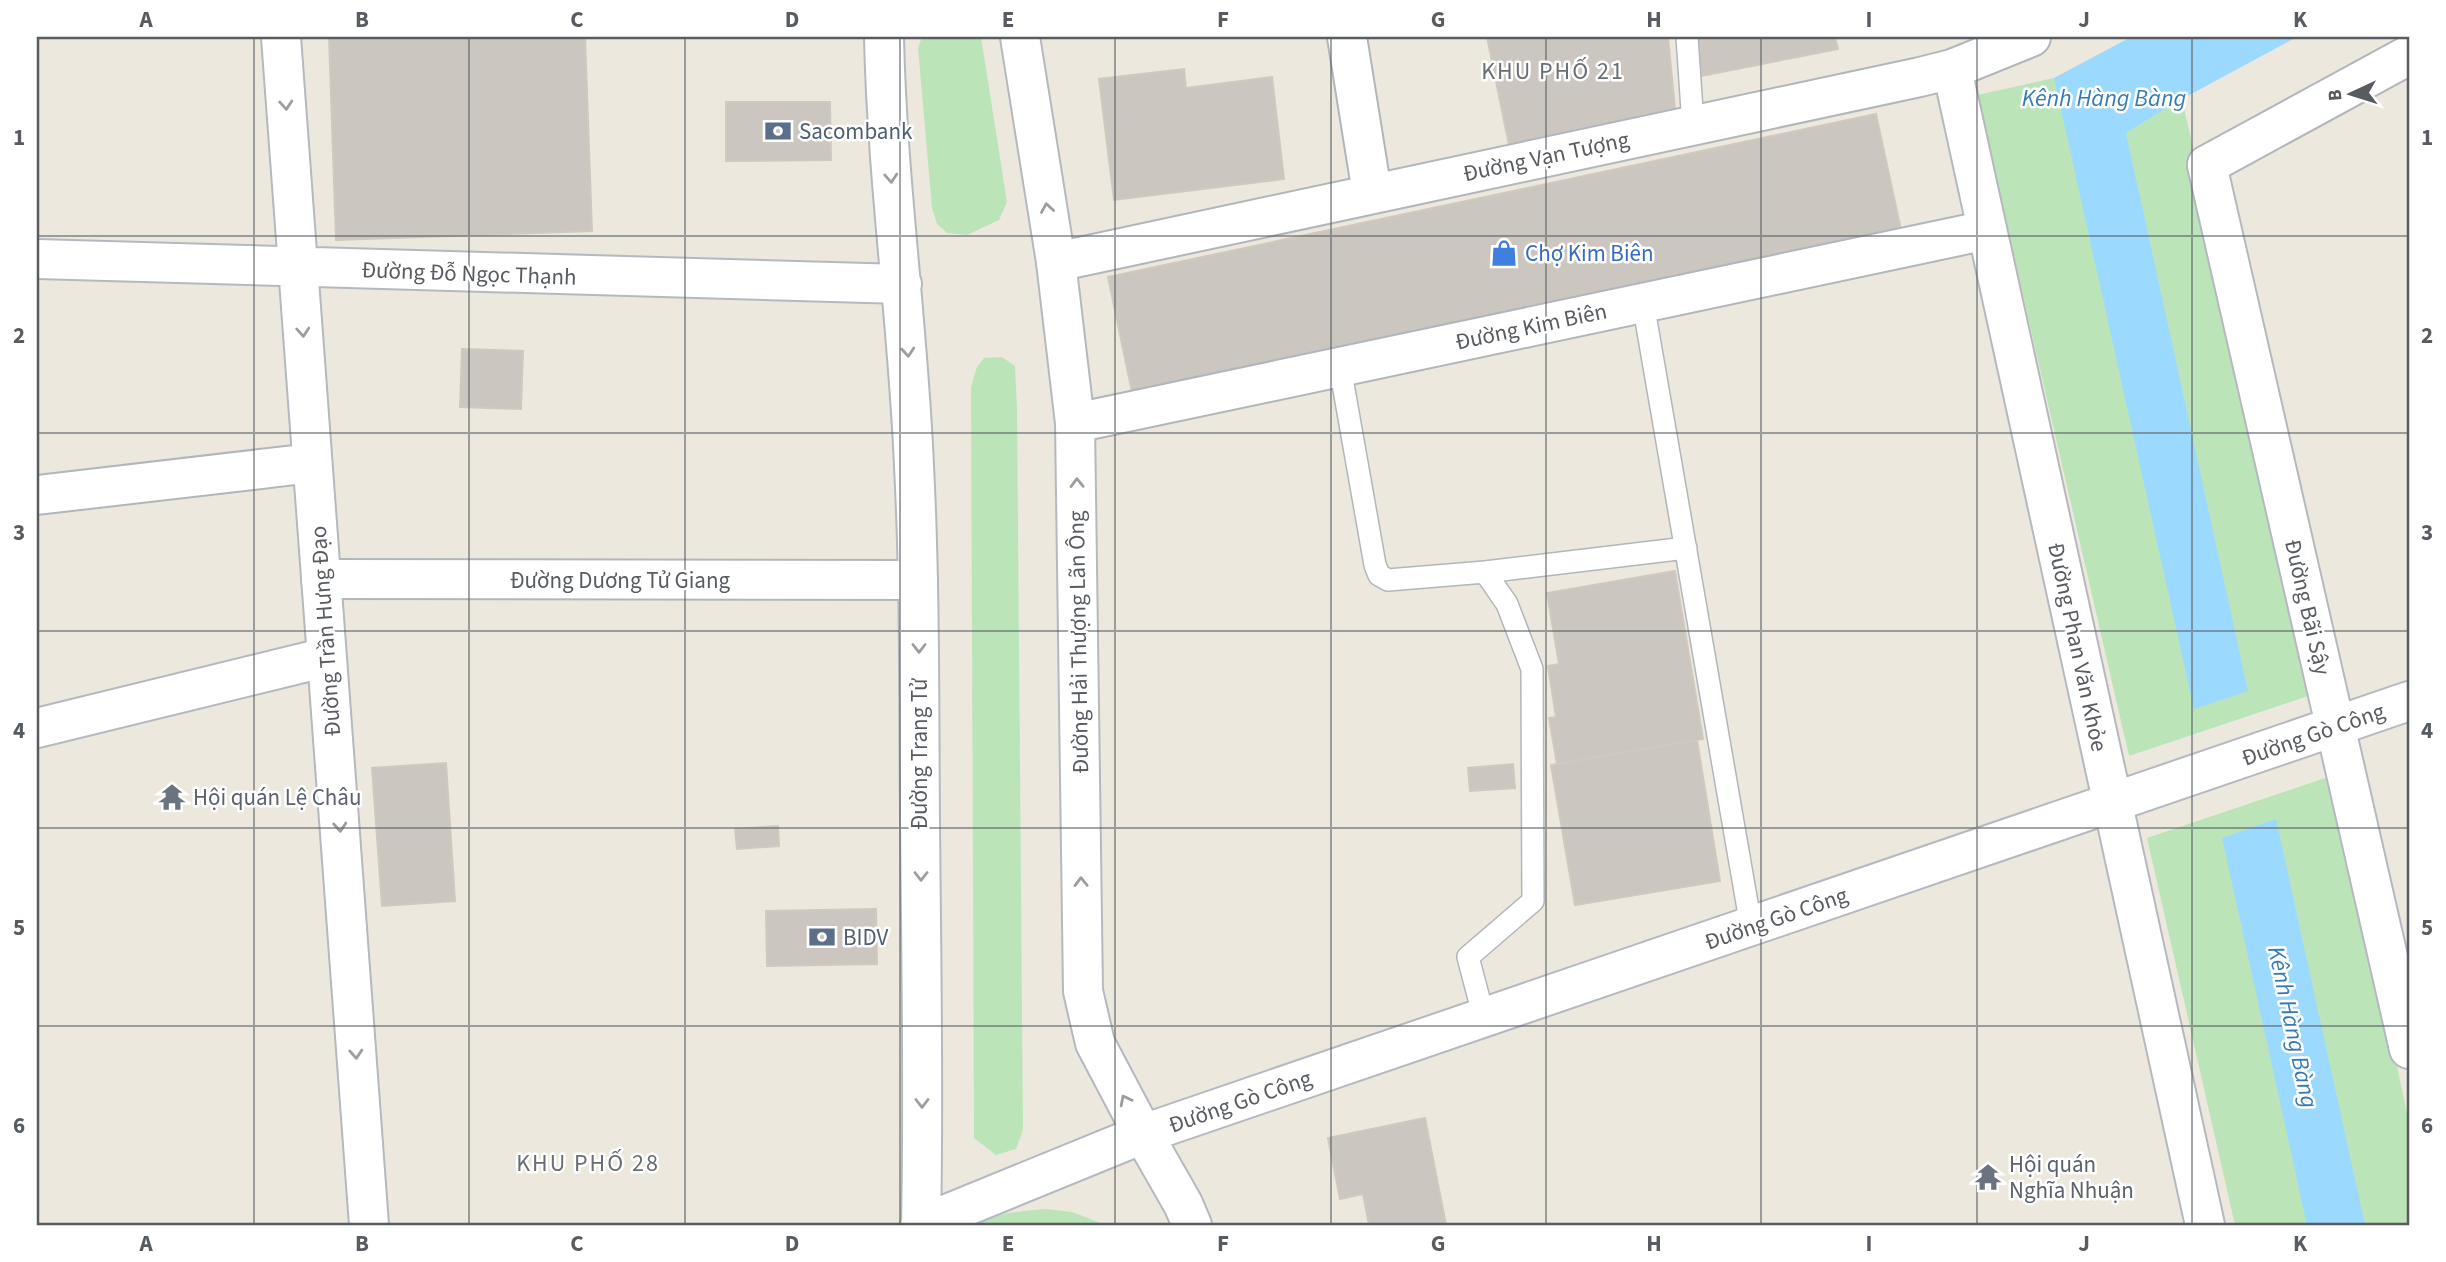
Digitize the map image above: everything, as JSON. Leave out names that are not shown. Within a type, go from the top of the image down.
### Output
[{"type":"street","name":"Đường Trần Hưng Đạo","points":[[281,37],[369,1225]]},
{"type":"street","points":[[884,37],[892,205],[902,284]]},
{"type":"street","name":"Đường Hải Thượng Lãn Ông","points":[[1020,37],[1056,262],[1075,423],[1083,992],[1096,1043],[1192,1225]]},
{"type":"street","points":[[1347,37],[1372,193]]},
{"type":"street","name":"Đường Vạn Tượng","points":[[1056,262],[1952,69],[2031,37]]},
{"type":"street","name":"Đường Bãi Sậy","points":[[2409,55],[2207,165],[2335,727],[2399,952],[2409,1049]]},
{"type":"street","name":"Đường Phan Văn Khỏe","points":[[1952,69],[2205,1225]]},
{"type":"street","name":"Đường Kim Biên","points":[[1075,423],[1987,230]]},
{"type":"street","name":"Đường Đỗ Ngọc Thạnh","points":[[37,259],[902,284]]},
{"type":"street","name":"Đường Trang Tử","points":[[902,284],[909,359],[918,580],[923,1115],[920,1225]]},
{"type":"street","points":[[37,495],[313,463]]},
{"type":"street","name":"Đường Dương Tử Giang","points":[[321,579],[918,580]]},
{"type":"street","points":[[37,728],[327,657]]},
{"type":"street","name":"Đường Gò Công","points":[[920,1225],[1143,1135],[2409,701]]},
{"type":"lane","points":[[1687,37],[1693,125]]},
{"type":"lane","points":[[1643,303],[1751,926]]},
{"type":"lane","points":[[1340,367],[1375,565],[1379,575],[1388,580],[1485,572],[1686,548]]},
{"type":"lane","points":[[1484,1018],[1468,957],[1533,901],[1532,669],[1507,604],[1485,572]]},
{"type":"green space","points":[[922,37],[981,37],[1007,202],[999,220],[967,235],[947,233],[937,224],[932,208],[918,48]]},
{"type":"green space","points":[[2054,78],[2126,133],[2182,99],[2317,693],[2129,756],[1977,95]]},
{"type":"green space","points":[[1002,357],[1015,366],[1017,407],[1023,1130],[1016,1149],[996,1155],[974,1138],[971,387],[977,367],[984,358]]},
{"type":"green space","points":[[2334,775],[2409,1122],[2409,1225],[2235,1225],[2147,838]]},
{"type":"green space","points":[[1046,1209],[1072,1212],[1106,1225],[977,1225],[1001,1215]]},
{"type":"water","name":"Kênh Hàng Bàng","points":[[2131,37],[2297,37],[2182,99],[2126,133],[2248,691],[2194,709],[2054,78]]},
{"type":"water","name":"Kênh Hàng Bàng","points":[[2276,819],[2365,1225],[2307,1225],[2222,838]]},
{"type":"building","points":[[329,37],[585,37],[592,231],[336,240]]},
{"type":"building","points":[[1487,37],[1668,37],[1675,109],[1509,145]]},
{"type":"building","points":[[1697,37],[1835,37],[1838,49],[1701,76]]},
{"type":"building","points":[[1184,69],[1186,88],[1272,77],[1284,179],[1114,200],[1099,79]]},
{"type":"building","name":"Sacombank","points":[[726,102],[830,102],[831,160],[726,161]]},
{"type":"building","name":"Chợ Kim Biên","points":[[1876,114],[1901,230],[1132,392],[1108,277]]},
{"type":"building","points":[[462,349],[523,351],[521,409],[460,407]]},
{"type":"building","points":[[1675,571],[1703,739],[1557,764],[1549,718],[1556,717],[1548,666],[1559,664],[1547,593]]},
{"type":"building","points":[[1697,740],[1720,881],[1575,905],[1551,765]]},
{"type":"building","points":[[446,763],[455,901],[382,906],[372,768]]},
{"type":"building","points":[[1513,764],[1515,788],[1470,791],[1468,768]]},
{"type":"building","points":[[778,826],[779,846],[737,849],[735,829]]},
{"type":"building","name":"BIDV","points":[[876,909],[877,964],[767,966],[766,911]]},
{"type":"building","points":[[1425,1118],[1446,1225],[1369,1225],[1363,1194],[1340,1199],[1328,1138]]},
{"type":"place","name":"Sacombank","points":[[778,131]]},
{"type":"place","name":"Chợ Kim Biên","points":[[1504,253]]},
{"type":"place","name":"Hội quán Lệ Châu","points":[[172,797]]},
{"type":"place","name":"BIDV","points":[[822,937]]},
{"type":"place","name":"Hội quán Nghĩa Nhuận","points":[[1988,1177]]},
{"type":"district","name":"KHU PHỐ 21","points":[[1553,71]]},
{"type":"district","name":"KHU PHỐ 28","points":[[588,1163]]}]
